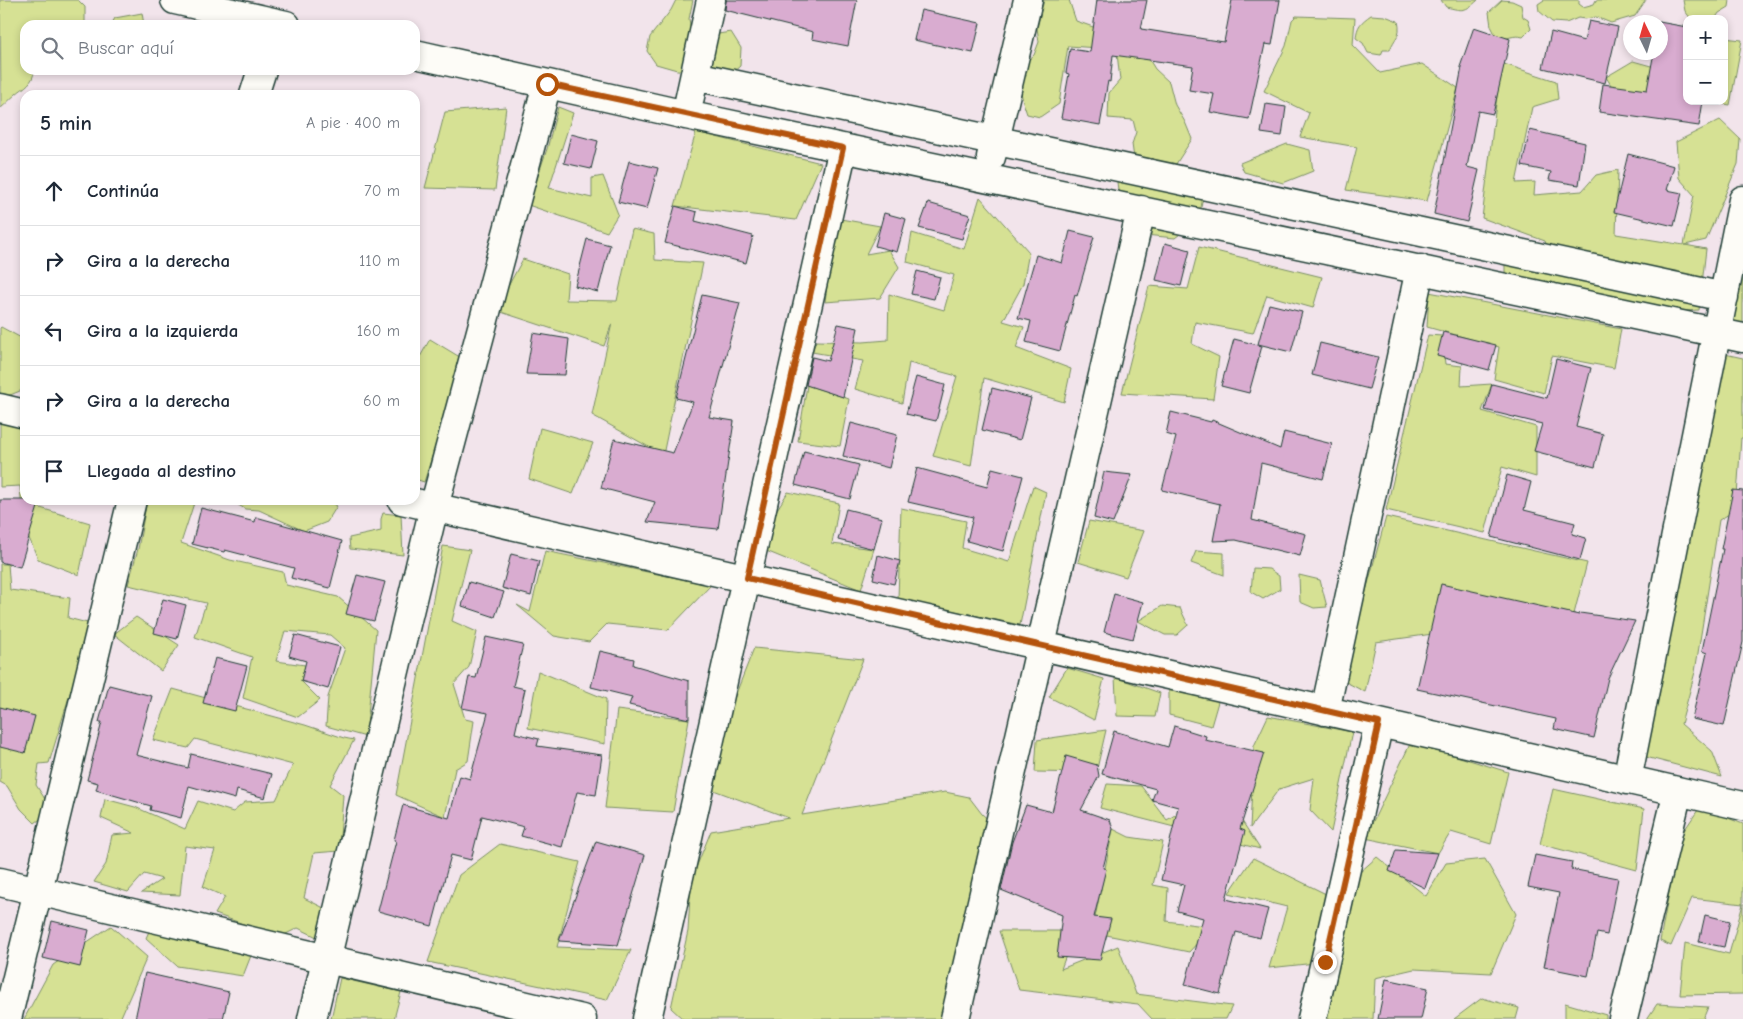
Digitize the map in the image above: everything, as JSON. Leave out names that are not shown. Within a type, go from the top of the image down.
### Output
[{"type":"street","points":[[686,115],[711,0]]},
{"type":"street","points":[[985,178],[996,141],[1028,0]]},
{"type":"street","points":[[188,1],[263,20]]},
{"type":"street","points":[[420,55],[686,115],[1743,338]]},
{"type":"street","points":[[256,90],[260,75]]},
{"type":"street","points":[[695,76],[1724,297]]},
{"type":"street","points":[[312,1019],[434,507],[547,84]]},
{"type":"street","points":[[647,1019],[843,148]]},
{"type":"street","points":[[1627,780],[1743,200]]},
{"type":"street","points":[[955,1019],[1141,210]]},
{"type":"street","points":[[1325,711],[1420,269]]},
{"type":"street","points":[[0,408],[20,413]]},
{"type":"street","points":[[420,504],[1743,806]]},
{"type":"street","points":[[7,1019],[131,505]]},
{"type":"street","points":[[1312,1019],[1379,723]]},
{"type":"street","points":[[1623,1019],[1678,791]]},
{"type":"street","points":[[0,882],[582,1019]]},
{"type":"green space","points":[[0,0],[78,0],[85,7],[85,20],[20,20],[20,75],[34,75],[28,84],[1,108]]},
{"type":"green space","points":[[676,0],[693,0],[689,19],[691,30],[718,34],[731,32],[741,48],[740,66],[732,73],[677,70],[656,64],[647,51],[650,37],[671,10]]},
{"type":"green space","points":[[1044,0],[1069,0],[1076,21],[1139,43],[1155,69],[1169,82],[1175,105],[1192,139],[1176,164],[1204,182],[1201,209],[1198,215],[1175,238],[1135,234],[1120,207],[1117,182],[1135,166],[1132,144],[1136,132],[1133,120],[1108,118],[1109,93],[1120,80],[1117,53],[1099,48],[1068,46],[1059,104],[1040,117],[1027,114],[1020,87],[1025,63],[1034,55],[1039,42],[1037,28]]},
{"type":"green space","points":[[1441,0],[1478,0],[1467,9],[1460,10],[1446,7]]},
{"type":"green space","points":[[1502,0],[1512,1],[1521,5],[1523,17],[1528,20],[1531,29],[1523,37],[1497,38],[1491,26],[1489,12]]},
{"type":"green space","points":[[1544,0],[1579,0],[1579,4],[1583,7],[1594,4],[1596,0],[1646,0],[1636,15],[1623,15],[1623,20],[1611,23],[1596,17],[1578,18],[1566,23],[1552,22],[1539,11],[1538,4]]},
{"type":"green space","points":[[1683,0],[1730,0],[1729,7],[1718,15],[1688,15],[1685,11]]},
{"type":"green space","points":[[142,13],[143,20],[114,20],[115,18]]},
{"type":"green space","points":[[1371,15],[1385,16],[1398,21],[1399,30],[1397,37],[1390,50],[1383,50],[1381,55],[1368,53],[1363,43],[1356,38],[1360,25]]},
{"type":"green space","points":[[1296,16],[1355,18],[1353,45],[1380,73],[1422,64],[1458,88],[1427,201],[1346,190],[1357,147],[1300,137],[1309,113],[1264,91],[1286,46],[1292,20]]},
{"type":"green space","points":[[1728,38],[1742,40],[1730,105],[1728,105]]},
{"type":"green space","points":[[1633,61],[1683,75],[1683,99],[1617,95],[1606,77]]},
{"type":"green space","points":[[1501,63],[1556,81],[1558,99],[1532,107],[1516,183],[1535,182],[1534,195],[1582,191],[1596,175],[1618,170],[1616,234],[1684,245],[1694,195],[1679,178],[1676,142],[1720,120],[1740,139],[1738,164],[1706,240],[1685,245],[1706,249],[1699,310],[1627,315],[1505,294],[1505,253],[1548,249],[1545,241],[1482,218]]},
{"type":"green space","points":[[506,107],[495,190],[425,188],[445,112]]},
{"type":"green space","points":[[558,107],[573,113],[549,188],[592,198],[592,178],[603,176],[618,214],[607,232],[528,205],[547,149]]},
{"type":"green space","points":[[696,132],[821,163],[796,220],[675,206]]},
{"type":"green space","points":[[1287,144],[1310,150],[1313,171],[1283,183],[1244,172],[1240,163]]},
{"type":"green space","points":[[980,197],[1029,252],[1023,284],[1003,321],[1024,327],[1016,348],[1071,369],[1064,402],[984,378],[971,466],[933,456],[957,376],[909,363],[902,403],[855,389],[863,361],[812,352],[816,341],[863,342],[888,340],[889,294],[944,310],[954,275],[907,262],[912,233],[964,249]]},
{"type":"green space","points":[[835,218],[880,226],[866,254],[889,250],[899,267],[880,298],[825,302]]},
{"type":"green space","points":[[632,229],[654,234],[655,260],[703,263],[663,455],[592,415],[612,323],[604,346],[495,310],[523,259],[568,274],[566,300],[617,301]]},
{"type":"green space","points":[[1199,247],[1322,277],[1313,308],[1267,295],[1253,333],[1195,322],[1192,344],[1219,357],[1213,399],[1122,393],[1149,286],[1188,289]]},
{"type":"green space","points":[[1743,269],[1743,326],[1731,324]]},
{"type":"green space","points":[[1429,292],[1621,329],[1614,368],[1552,356],[1544,393],[1494,379],[1499,347],[1427,327]]},
{"type":"green space","points":[[0,328],[20,337],[20,391],[5,397],[20,399],[20,486],[0,487]]},
{"type":"green space","points":[[1428,335],[1442,336],[1445,364],[1462,366],[1461,386],[1492,384],[1482,411],[1536,427],[1536,477],[1502,467],[1485,533],[1386,510]]},
{"type":"green space","points":[[430,339],[463,359],[424,482],[420,481],[420,357]]},
{"type":"green space","points":[[1720,353],[1743,358],[1743,438],[1741,438],[1736,510],[1719,520],[1695,672],[1681,724],[1712,751],[1722,777],[1642,756]]},
{"type":"green space","points":[[807,385],[849,399],[840,446],[798,441]]},
{"type":"green space","points":[[540,428],[593,443],[573,494],[529,479]]},
{"type":"green space","points":[[1033,486],[1046,492],[1020,625],[898,599],[901,508],[966,521],[962,548],[1009,562]]},
{"type":"green space","points":[[788,492],[839,503],[832,544],[874,549],[861,590],[754,546]]},
{"type":"green space","points":[[22,505],[32,505],[90,523],[79,575],[38,559],[23,524]]},
{"type":"green space","points":[[146,505],[193,505],[181,543],[230,560],[283,572],[286,585],[338,597],[376,630],[366,737],[326,726],[328,697],[345,648],[330,635],[285,631],[276,661],[305,665],[301,681],[320,700],[298,717],[243,698],[252,657],[195,637],[206,603],[128,585],[138,549]]},
{"type":"green space","points":[[238,505],[337,506],[327,522],[304,531],[259,510],[245,509]]},
{"type":"green space","points":[[383,513],[401,515],[403,555],[350,549],[349,538],[381,531]]},
{"type":"green space","points":[[1386,517],[1587,563],[1574,614],[1376,642],[1365,692],[1342,680]]},
{"type":"green space","points":[[1089,521],[1144,531],[1126,577],[1078,562]]},
{"type":"green space","points":[[443,546],[470,550],[452,621],[477,632],[469,667],[454,684],[465,719],[474,721],[468,761],[455,769],[445,817],[396,795]]},
{"type":"green space","points":[[545,551],[711,585],[668,630],[607,624],[589,642],[554,636],[517,605],[530,612]]},
{"type":"green space","points":[[1196,551],[1224,553],[1224,575],[1191,563]]},
{"type":"green space","points":[[0,564],[8,564],[10,590],[70,598],[68,618],[91,624],[49,763],[39,764],[36,785],[52,810],[35,823],[21,809],[7,786],[0,782]]},
{"type":"green space","points":[[1253,568],[1269,569],[1279,576],[1280,589],[1263,599],[1251,592]]},
{"type":"green space","points":[[1299,575],[1320,580],[1327,607],[1314,608],[1300,602]]},
{"type":"green space","points":[[1162,606],[1180,608],[1188,625],[1177,635],[1165,635],[1138,621]]},
{"type":"green space","points":[[136,617],[179,645],[161,671],[114,634]]},
{"type":"green space","points":[[754,648],[863,659],[802,815],[945,792],[969,797],[991,822],[947,1019],[683,1019],[671,1008],[688,931],[691,880],[711,831],[789,818],[700,785]]},
{"type":"green space","points":[[1067,668],[1104,679],[1094,720],[1049,697]]},
{"type":"green space","points":[[538,671],[606,699],[605,744],[528,728]]},
{"type":"green space","points":[[1115,677],[1160,693],[1155,717],[1117,716]]},
{"type":"green space","points":[[1169,687],[1220,695],[1211,726],[1169,715]]},
{"type":"green space","points":[[173,689],[354,740],[330,785],[343,795],[339,851],[314,853],[304,898],[330,911],[319,938],[298,928],[280,937],[215,914],[225,897],[203,887],[215,850],[185,846],[180,895],[141,893],[162,879],[144,874],[128,892],[94,882],[106,864],[112,835],[134,833],[101,818],[105,799],[135,807],[185,829],[198,801],[233,812],[245,802],[276,800],[293,765],[195,739],[188,748],[153,740]]},
{"type":"green space","points":[[617,710],[689,719],[673,812],[605,808]]},
{"type":"green space","points":[[1268,716],[1352,732],[1331,832],[1310,810],[1314,778],[1279,789],[1250,828],[1254,746]]},
{"type":"green space","points":[[1106,730],[1096,773],[1035,772],[1037,740]]},
{"type":"green space","points":[[1411,742],[1508,772],[1491,844],[1451,832],[1438,853],[1365,838]]},
{"type":"green space","points":[[1107,784],[1141,786],[1167,820],[1189,806],[1240,818],[1260,849],[1100,808]]},
{"type":"green space","points":[[1553,789],[1644,809],[1637,870],[1540,844]]},
{"type":"green space","points":[[1700,807],[1743,824],[1743,904],[1692,898],[1671,946],[1660,941],[1679,838]]},
{"type":"green space","points":[[1113,829],[1129,837],[1163,842],[1153,885],[1168,888],[1166,921],[1212,927],[1189,952],[1092,932]]},
{"type":"green space","points":[[500,844],[580,862],[557,947],[631,950],[607,1000],[428,962],[459,875]]},
{"type":"green space","points":[[1377,857],[1426,896],[1446,863],[1485,859],[1516,914],[1491,973],[1414,969],[1375,978],[1373,1019],[1321,1019],[1351,880]]},
{"type":"green space","points":[[1253,858],[1326,894],[1325,962],[1269,968],[1287,907],[1229,893]]},
{"type":"green space","points":[[1743,904],[1743,994],[1680,995],[1685,943],[1729,954]]},
{"type":"green space","points":[[160,907],[252,953],[243,976],[177,966],[146,938]]},
{"type":"green space","points":[[111,926],[147,957],[120,1019],[24,1019],[53,965]]},
{"type":"green space","points":[[999,931],[1075,931],[1061,969],[1118,946],[1136,994],[1232,1006],[1226,1019],[1152,1019],[1138,1004],[1019,990]]},
{"type":"green space","points":[[340,978],[401,992],[394,1019],[331,1019]]},
{"type":"green space","points":[[1482,998],[1519,1008],[1516,1019],[1454,1019]]},
{"type":"green space","points":[[1565,1003],[1606,1015],[1606,1019],[1565,1019]]},
{"type":"green space","points":[[1657,1004],[1708,1007],[1703,1019],[1647,1019]]},
{"type":"building","points":[[726,0],[857,0],[848,46],[812,39],[813,32],[725,10]]},
{"type":"building","points":[[1097,0],[1147,0],[1141,29],[1224,42],[1232,0],[1280,0],[1272,45],[1265,44],[1249,119],[1210,112],[1214,94],[1189,90],[1193,66],[1113,55],[1110,82],[1108,81],[1100,125],[1061,118],[1069,74],[1066,73],[1070,49],[1090,52]]},
{"type":"building","points":[[921,10],[980,23],[973,53],[914,40]]},
{"type":"building","points":[[1589,21],[1618,27],[1605,83],[1543,68],[1551,32],[1584,41]]},
{"type":"building","points":[[1668,24],[1683,26],[1683,105],[1702,105],[1699,126],[1599,112],[1603,84],[1647,90],[1653,60],[1668,60]]},
{"type":"building","points":[[1474,27],[1510,39],[1493,114],[1478,111],[1467,167],[1479,170],[1467,222],[1434,214],[1462,67],[1460,67]]},
{"type":"building","points":[[1266,104],[1286,107],[1282,136],[1261,133]]},
{"type":"building","points":[[1530,130],[1585,143],[1579,185],[1549,180],[1551,172],[1522,166]]},
{"type":"building","points":[[571,134],[598,141],[591,169],[564,163]]},
{"type":"building","points":[[1628,154],[1674,166],[1667,190],[1682,193],[1674,226],[1614,212]]},
{"type":"building","points":[[629,161],[658,168],[647,209],[618,202]]},
{"type":"building","points":[[928,203],[970,215],[962,239],[919,228]]},
{"type":"building","points":[[675,206],[697,212],[695,221],[753,236],[746,263],[665,243]]},
{"type":"building","points":[[884,213],[906,219],[897,252],[875,246]]},
{"type":"building","points":[[1070,231],[1094,237],[1077,296],[1075,295],[1060,351],[1026,342],[1031,321],[1018,318],[1036,255],[1062,263]]},
{"type":"building","points":[[587,239],[610,245],[598,292],[575,286]]},
{"type":"building","points":[[1165,243],[1190,250],[1181,286],[1156,280]]},
{"type":"building","points":[[917,271],[940,277],[934,299],[911,294]]},
{"type":"building","points":[[702,295],[740,303],[709,417],[734,421],[718,529],[647,522],[655,502],[601,488],[614,439],[673,453],[693,402],[676,398]]},
{"type":"building","points":[[1269,304],[1302,312],[1291,352],[1258,344]]},
{"type":"building","points":[[838,324],[858,328],[843,397],[806,385],[812,357],[828,361]]},
{"type":"building","points":[[1443,332],[1496,345],[1489,370],[1437,356]]},
{"type":"building","points":[[533,333],[569,339],[565,375],[526,374]]},
{"type":"building","points":[[1234,339],[1262,346],[1249,393],[1221,386]]},
{"type":"building","points":[[1320,343],[1378,357],[1369,389],[1312,375]]},
{"type":"building","points":[[1556,359],[1591,368],[1576,427],[1603,434],[1595,467],[1534,451],[1542,424],[1485,410],[1492,384],[1547,398]]},
{"type":"building","points":[[916,377],[945,385],[936,421],[906,414]]},
{"type":"building","points":[[992,388],[1031,398],[1020,440],[982,430]]},
{"type":"building","points":[[1171,412],[1211,422],[1212,420],[1280,449],[1284,432],[1332,444],[1323,479],[1261,463],[1252,520],[1306,534],[1300,556],[1236,540],[1213,541],[1220,504],[1162,490],[1176,437],[1166,434]]},
{"type":"building","points":[[851,423],[897,435],[889,468],[843,456]]},
{"type":"building","points":[[804,451],[859,465],[850,499],[795,485]]},
{"type":"building","points":[[917,468],[987,487],[992,468],[1023,476],[1003,551],[967,541],[973,517],[908,502]]},
{"type":"building","points":[[1104,472],[1132,475],[1113,523],[1094,518]]},
{"type":"building","points":[[1507,475],[1531,482],[1524,510],[1575,523],[1572,534],[1586,538],[1580,560],[1491,537]]},
{"type":"building","points":[[1733,490],[1743,491],[1743,642],[1724,726],[1692,719],[1707,653],[1702,651]]},
{"type":"building","points":[[0,500],[20,500],[20,505],[39,505],[20,567],[0,562]]},
{"type":"building","points":[[201,508],[255,522],[256,517],[342,541],[330,588],[291,578],[294,568],[225,550],[224,552],[192,544]]},
{"type":"building","points":[[846,509],[882,518],[874,549],[838,540]]},
{"type":"building","points":[[511,554],[539,561],[531,596],[502,588]]},
{"type":"building","points":[[878,555],[900,561],[894,584],[873,579]]},
{"type":"building","points":[[357,575],[385,582],[374,621],[346,614]]},
{"type":"building","points":[[469,582],[504,592],[495,617],[462,606]]},
{"type":"building","points":[[1441,584],[1579,615],[1580,613],[1635,621],[1608,678],[1594,738],[1554,729],[1556,719],[1417,689]]},
{"type":"building","points":[[1114,594],[1143,602],[1133,639],[1104,632]]},
{"type":"building","points":[[163,599],[186,605],[177,639],[154,633]]},
{"type":"building","points":[[295,635],[340,647],[328,689],[301,681],[306,661],[289,656]]},
{"type":"building","points":[[486,637],[523,645],[513,686],[525,689],[515,733],[539,739],[537,746],[602,755],[596,795],[577,792],[562,847],[521,836],[524,827],[482,816],[471,860],[451,855],[432,926],[378,911],[403,805],[449,818],[460,776],[470,779],[488,713],[462,708],[469,677],[476,678]]},
{"type":"building","points":[[600,651],[634,659],[633,665],[689,681],[689,719],[629,705],[632,697],[591,687]]},
{"type":"building","points":[[215,658],[247,666],[235,711],[203,703]]},
{"type":"building","points":[[109,685],[152,696],[136,755],[188,768],[191,754],[272,774],[265,798],[237,790],[235,799],[189,786],[181,818],[150,810],[151,806],[96,790],[98,783],[87,780],[102,722],[99,722]]},
{"type":"building","points":[[0,707],[35,716],[25,753],[0,747]]},
{"type":"building","points":[[1174,726],[1206,736],[1205,740],[1264,753],[1240,829],[1245,831],[1226,899],[1268,909],[1260,938],[1236,932],[1220,994],[1185,985],[1203,918],[1177,911],[1184,885],[1161,880],[1178,807],[1152,800],[1156,789],[1102,774],[1114,731],[1168,747]]},
{"type":"building","points":[[1066,756],[1097,765],[1099,776],[1081,810],[1110,820],[1113,829],[1103,868],[1106,869],[1094,917],[1111,919],[1100,960],[1057,957],[1062,915],[1001,890],[1012,842],[1026,805],[1052,812]]},
{"type":"building","points":[[596,841],[645,855],[618,945],[559,941]]},
{"type":"building","points":[[1396,850],[1438,853],[1425,888],[1389,871]]},
{"type":"building","points":[[1535,855],[1572,862],[1571,869],[1618,878],[1607,935],[1597,933],[1588,976],[1544,967],[1559,893],[1528,887]]},
{"type":"building","points":[[1705,915],[1730,921],[1724,947],[1699,942]]},
{"type":"building","points":[[52,921],[89,930],[80,967],[43,958]]},
{"type":"building","points":[[145,973],[229,992],[223,1019],[135,1019]]},
{"type":"building","points":[[1386,979],[1428,988],[1421,1019],[1378,1019]]},
{"type":"route","points":[[547,84],[843,148],[747,578],[1379,723],[1325,962]]}]
